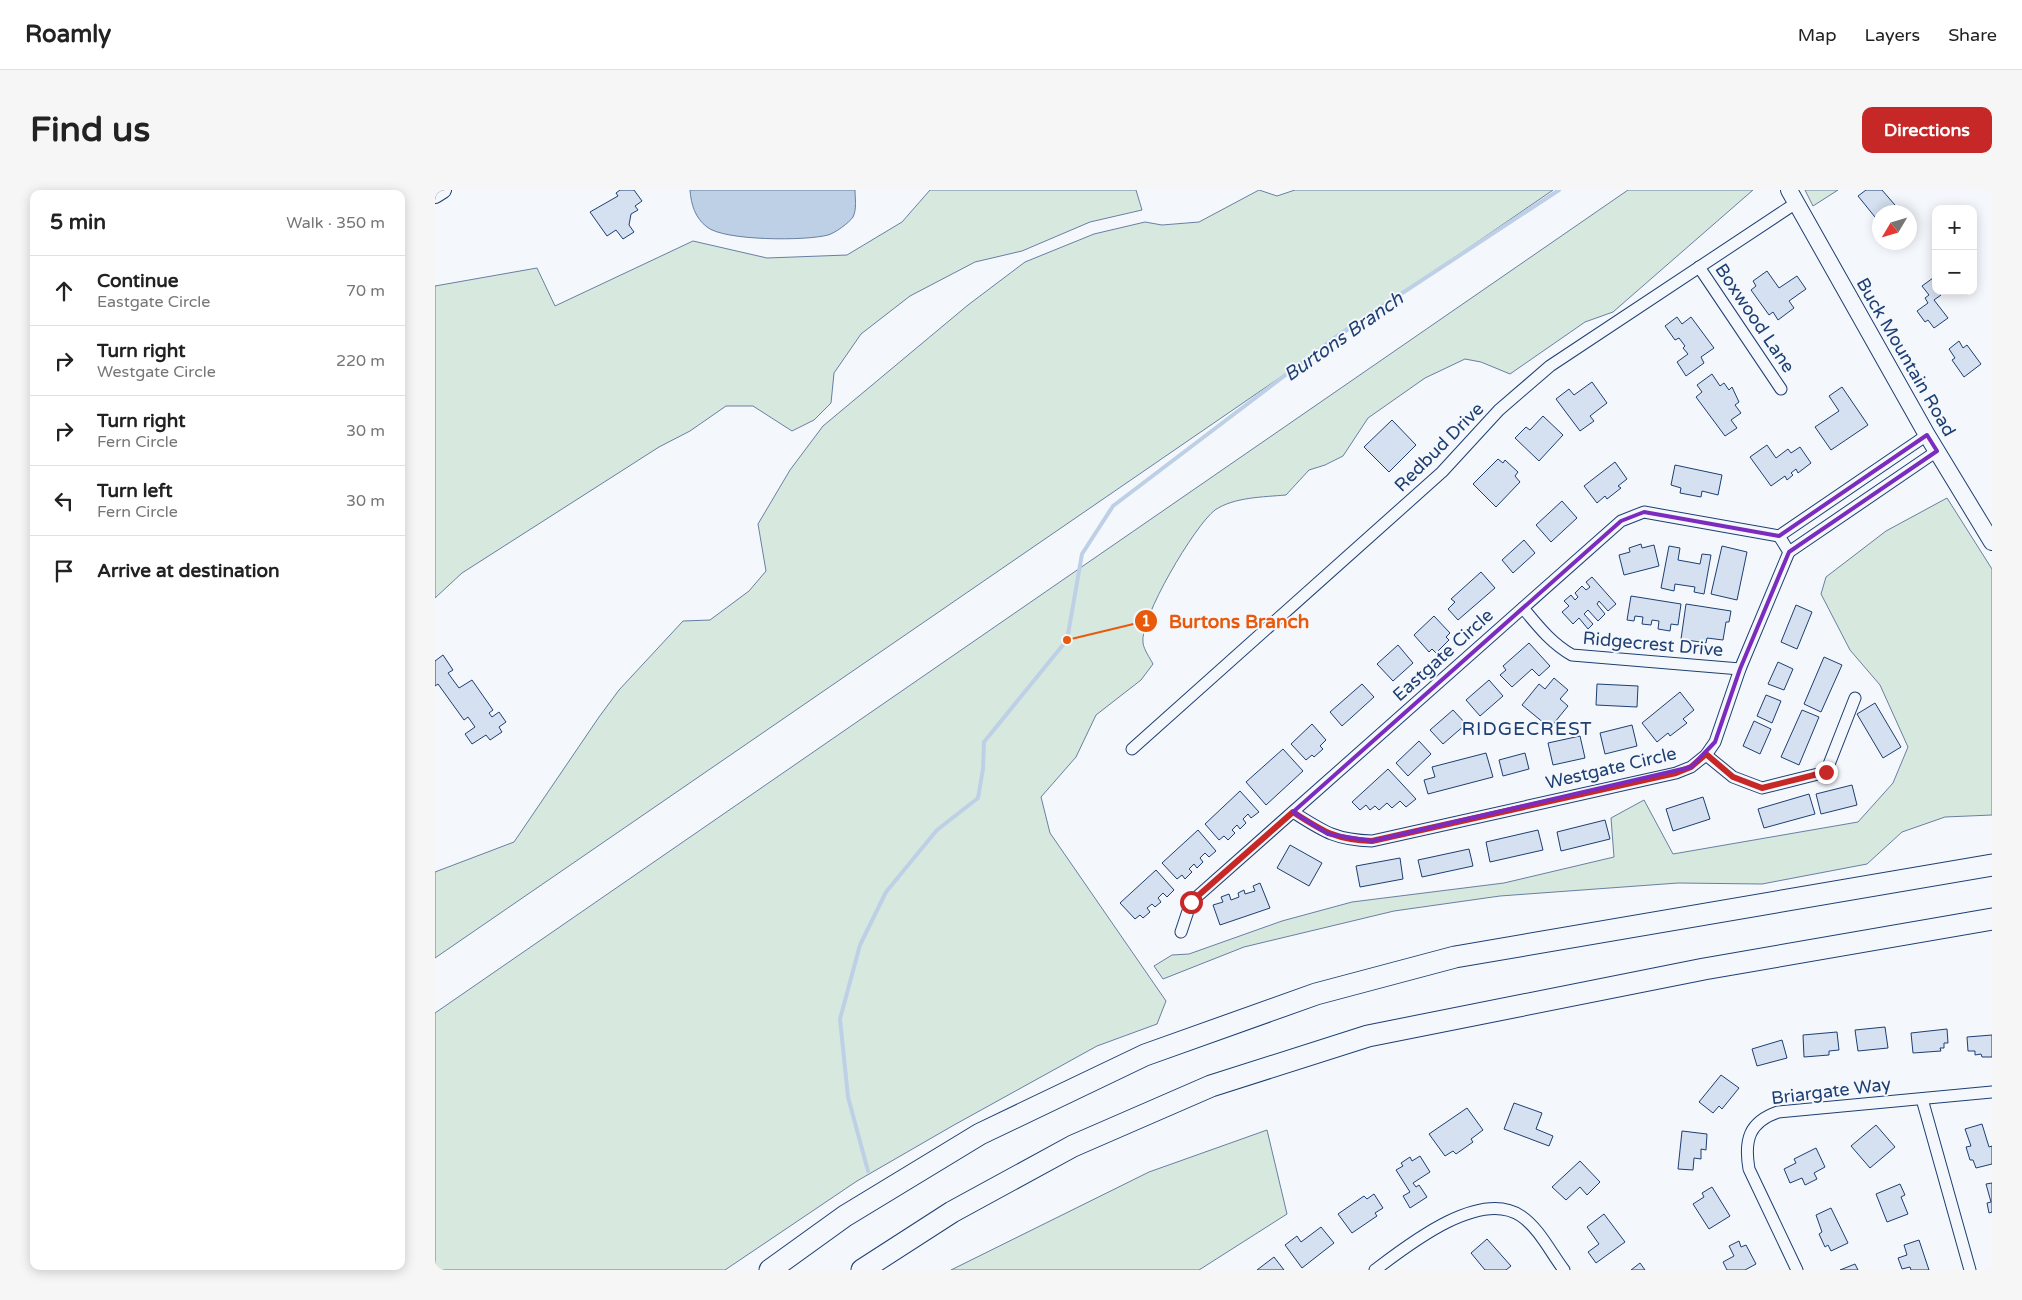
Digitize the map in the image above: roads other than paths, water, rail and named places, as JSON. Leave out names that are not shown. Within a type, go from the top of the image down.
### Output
[{"type":"highway","points":[[770,1270],[845,1216],[979,1134],[1145,1055],[1315,994],[1455,957],[1992,865]]},
{"type":"highway","points":[[862,1270],[952,1212],[1073,1146],[1211,1086],[1368,1036],[1704,969],[1992,919]]},
{"type":"street","points":[[435,195],[443,190]]},
{"type":"street","name":"Redbud Drive","points":[[1132,749],[1442,472],[1499,410],[1550,366],[1699,267],[1792,196]]},
{"type":"street","name":"Buck Mountain Road","points":[[1792,196],[1927,436],[1992,542]]},
{"type":"street","name":"Boxwood Lane","points":[[1699,267],[1781,388]]},
{"type":"street","points":[[1927,436],[1779,536],[1789,552],[1937,451]]},
{"type":"street","name":"Eastgate Circle","points":[[1181,932],[1191,902],[1621,521],[1644,512],[1779,536]]},
{"type":"street","name":"Westgate Circle","points":[[1293,812],[1327,834],[1352,840],[1372,841],[1676,773],[1691,767],[1706,754],[1715,742],[1740,669],[1789,552]]},
{"type":"street","name":"Ridgecrest Drive","points":[[1523,608],[1543,633],[1558,647],[1572,654],[1740,669]]},
{"type":"street","points":[[1706,754],[1733,777],[1762,788],[1826,772],[1855,698]]},
{"type":"street","name":"Briargate Way","points":[[1797,1270],[1749,1169],[1746,1151],[1750,1133],[1757,1122],[1765,1116],[1778,1112],[1992,1092]]},
{"type":"street","points":[[1922,1099],[1970,1270]]},
{"type":"street","points":[[1375,1270],[1400,1252],[1464,1213],[1487,1207],[1503,1209],[1521,1216],[1536,1231],[1564,1270]]},
{"type":"water","points":[[690,190],[855,190],[856,204],[853,217],[838,230],[828,235],[785,239],[747,237],[716,232],[707,227],[694,210]]},
{"type":"waterway","name":"Burtons Branch","points":[[868,1171],[848,1097],[840,1019],[860,945],[886,892],[937,830],[978,798],[983,769],[984,742],[1067,640],[1082,554],[1113,506],[1337,336],[1559,190]]},
{"type":"place","name":"Burtons Branch","points":[[1067,640]]},
{"type":"district","name":"RIDGECREST","points":[[1527,728]]}]
